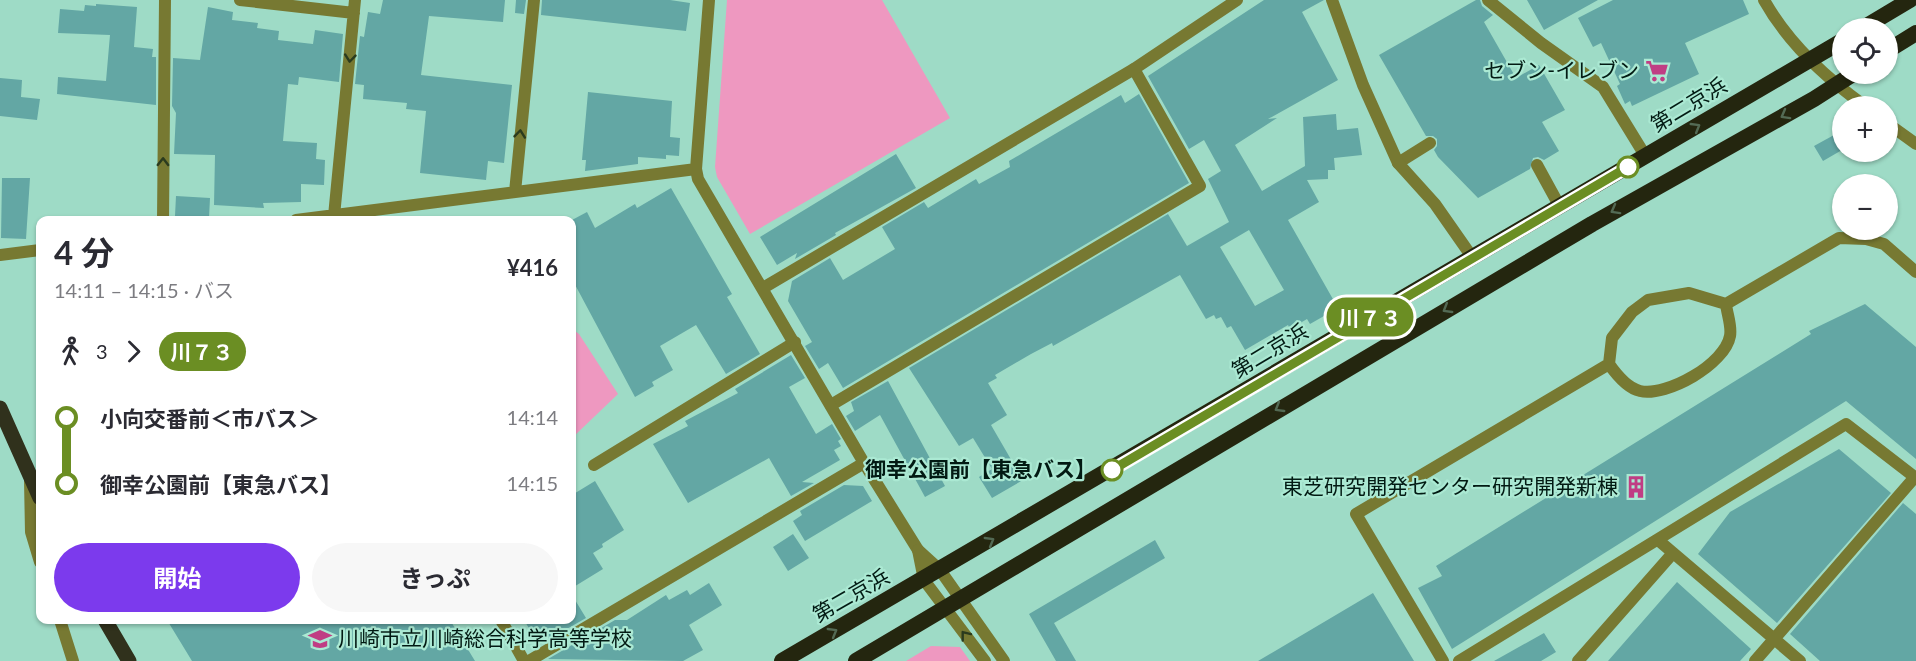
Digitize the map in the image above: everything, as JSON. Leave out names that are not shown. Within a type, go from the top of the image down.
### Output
[{"type":"highway","points":[[1880,18],[1910,0]]},
{"type":"highway","points":[[1898,44],[1916,33]]},
{"type":"highway","name":"第二京浜","points":[[782,661],[1832,47]]},
{"type":"highway","points":[[856,661],[1582,230],[1839,84]]},
{"type":"main road","points":[[0,408],[36,489]]},
{"type":"main road","points":[[107,624],[129,661]]},
{"type":"street","points":[[163,216],[165,0]]},
{"type":"street","points":[[240,0],[355,6],[334,216],[696,169]]},
{"type":"street","points":[[515,192],[534,0]]},
{"type":"street","points":[[709,0],[696,169],[703,188],[864,463],[918,550],[940,570],[1004,661]]},
{"type":"street","points":[[763,288],[1134,69],[1237,0]]},
{"type":"street","points":[[1332,0],[1363,85],[1398,162],[1435,204],[1472,257]]},
{"type":"street","points":[[1488,0],[1541,43],[1603,87],[1646,157]]},
{"type":"street","points":[[1764,0],[1810,60],[1836,86],[1850,96]]},
{"type":"street","points":[[831,405],[1200,186],[1134,69]]},
{"type":"street","points":[[1898,131],[1916,144]]},
{"type":"street","points":[[1398,162],[1430,143]]},
{"type":"street","points":[[1537,165],[1560,207]]},
{"type":"street","points":[[1726,304],[1730,336],[1722,355],[1692,377],[1660,393],[1638,391],[1619,378],[1609,364],[1612,338],[1632,312],[1648,300],[1689,293],[1726,304],[1839,238],[1866,239],[1884,244],[1916,272]]},
{"type":"street","points":[[0,255],[36,250]]},
{"type":"street","points":[[594,465],[795,342]]},
{"type":"street","points":[[1443,661],[1356,514],[1609,364]]},
{"type":"street","points":[[1459,661],[1846,424],[1915,478],[1755,661]]},
{"type":"street","points":[[529,661],[864,463]]},
{"type":"street","points":[[30,476],[31,532],[36,549]]},
{"type":"street","points":[[1658,540],[1800,661]]},
{"type":"street","points":[[918,550],[924,580],[985,661]]},
{"type":"street","points":[[1578,661],[1673,553]]},
{"type":"street","points":[[61,624],[73,661]]},
{"type":"street","points":[[503,624],[524,661]]},
{"type":"shaded area","points":[[727,0],[882,0],[950,118],[750,234],[717,177],[715,167]]},
{"type":"shaded area","points":[[576,332],[579,334],[618,394],[576,434]]},
{"type":"shaded area","points":[[931,646],[960,647],[970,661],[906,661]]},
{"type":"building","points":[[383,0],[505,0],[503,22],[429,16],[421,75],[512,85],[504,163],[488,161],[486,180],[420,173],[426,111],[406,109],[407,103],[363,99],[364,85],[355,84],[360,36],[364,37],[368,12],[380,14]]},
{"type":"building","points":[[516,0],[526,0],[524,14],[515,13]]},
{"type":"building","points":[[542,0],[670,0],[690,3],[686,31],[541,15]]},
{"type":"building","points":[[1264,0],[1324,0],[1302,12],[1338,80],[1268,119],[1277,118],[1235,145],[1262,191],[1305,166],[1303,117],[1336,114],[1337,130],[1358,128],[1362,155],[1334,158],[1335,170],[1328,170],[1328,179],[1307,180],[1319,202],[1288,220],[1338,308],[1310,324],[1307,319],[1290,329],[1288,325],[1245,350],[1231,326],[1227,328],[1221,317],[1216,319],[1214,315],[1206,319],[1180,275],[1053,346],[1052,343],[1031,354],[995,375],[997,378],[988,383],[1007,415],[991,425],[1023,480],[992,498],[979,477],[992,469],[973,438],[959,446],[909,368],[1168,214],[1187,246],[1229,222],[1208,179],[1221,171],[1204,140],[1189,149],[1148,76]],"holes":[[[1249,230],[1284,290],[1255,306],[1220,247]]]},
{"type":"building","points":[[1476,0],[1480,0],[1482,6],[1493,15],[1484,22],[1516,78],[1539,65],[1565,110],[1542,122],[1559,151],[1544,160],[1538,157],[1533,158],[1530,169],[1478,198],[1438,157],[1434,150],[1437,146],[1437,139],[1433,136],[1426,136],[1379,55]]},
{"type":"building","points":[[1527,0],[1598,0],[1544,30]]},
{"type":"building","points":[[1613,0],[1743,0],[1749,14],[1685,43],[1699,74],[1632,106],[1630,101],[1625,104],[1617,86],[1620,84],[1601,43],[1593,47],[1578,18]]},
{"type":"building","points":[[96,4],[137,7],[134,47],[153,49],[152,57],[156,57],[156,105],[57,94],[58,77],[106,81],[110,35],[58,33],[60,9],[84,11],[85,5],[96,6]]},
{"type":"building","points":[[208,7],[233,12],[232,20],[258,23],[257,28],[279,31],[278,40],[313,44],[315,30],[343,34],[339,82],[299,77],[298,85],[288,84],[283,141],[317,143],[316,159],[325,160],[324,185],[301,184],[301,202],[263,203],[264,208],[214,205],[215,155],[174,154],[176,113],[172,106],[173,58],[200,60]]},
{"type":"building","points":[[0,78],[22,80],[21,97],[40,99],[37,120],[0,116]]},
{"type":"building","points":[[588,92],[672,101],[670,137],[680,138],[679,156],[666,155],[666,159],[638,157],[638,164],[585,171],[586,160],[582,160]]},
{"type":"building","points":[[1139,94],[1189,183],[843,388],[828,363],[819,369],[805,346],[812,342],[788,301],[792,281],[830,258],[843,280],[895,249],[882,227],[924,202],[928,208],[976,179],[979,184],[1010,167],[1009,161],[1121,95],[1125,103]]},
{"type":"building","points":[[1832,136],[1832,156],[1823,161],[1814,146]]},
{"type":"building","points":[[896,154],[916,188],[835,233],[836,235],[795,259],[797,253],[777,265],[760,237]]},
{"type":"building","points":[[2,178],[30,178],[26,239],[1,238]]},
{"type":"building","points":[[671,188],[732,294],[727,297],[760,354],[726,374],[696,325],[660,346],[673,370],[652,382],[654,386],[635,397],[576,286],[576,218],[587,212],[595,228],[635,204],[637,208]]},
{"type":"building","points":[[176,196],[210,198],[209,216],[175,216]]},
{"type":"building","name":"東芝研究開発センター研究開発新棟","points":[[1865,304],[1916,347],[1916,459],[1846,401],[1452,649],[1418,588],[1442,576],[1436,566],[1811,334],[1809,331]]},
{"type":"building","points":[[791,355],[805,378],[789,387],[816,434],[832,424],[841,439],[838,441],[841,446],[834,450],[840,460],[802,482],[814,483],[791,496],[769,458],[688,503],[653,444],[688,426],[685,421],[738,393],[735,389]]},
{"type":"building","points":[[888,381],[945,486],[925,497],[880,415],[855,431],[846,416],[854,411],[851,402]]},
{"type":"building","points":[[1839,449],[1891,493],[1777,623],[1698,554],[1730,512]]},
{"type":"building","points":[[595,481],[624,530],[602,544],[603,547],[593,553],[603,569],[576,586],[576,493]]},
{"type":"building","points":[[844,485],[863,486],[872,501],[805,541],[793,521],[802,515],[800,511]]},
{"type":"building","points":[[1903,503],[1916,514],[1916,661],[1820,661],[1790,634]]},
{"type":"building","points":[[793,534],[809,558],[788,571],[773,547]]},
{"type":"building","points":[[1155,540],[1165,558],[1054,623],[1076,661],[1056,661],[1029,614]]},
{"type":"building","points":[[1677,582],[1751,649],[1740,661],[1608,661]]},
{"type":"building","points":[[709,583],[722,605],[689,625],[703,650],[683,661],[548,659],[615,620],[627,620],[666,595],[669,600],[687,590],[690,595]]},
{"type":"building","points":[[1373,593],[1414,661],[1258,661]]},
{"type":"building","points":[[576,602],[586,618],[576,624]]},
{"type":"building","name":"川崎市立川崎総合科学高等学校","points":[[169,624],[452,624],[475,661],[192,661]]},
{"type":"building","points":[[526,624],[576,624],[539,645]]},
{"type":"building","points":[[1544,633],[1556,652],[1541,661],[1494,661]]},
{"type":"bus line","name":"川７３","points":[[1112,470],[1628,167]]},
{"type":"place","name":"セブン-イレブン","points":[[1657,71]]},
{"type":"place","name":"御幸公園前【東急バス】","points":[[1112,470]]},
{"type":"place","name":"東芝研究開発センター研究開発新棟","points":[[1636,487]]},
{"type":"place","name":"川崎市立川崎総合科学高等学校","points":[[320,639]]}]
